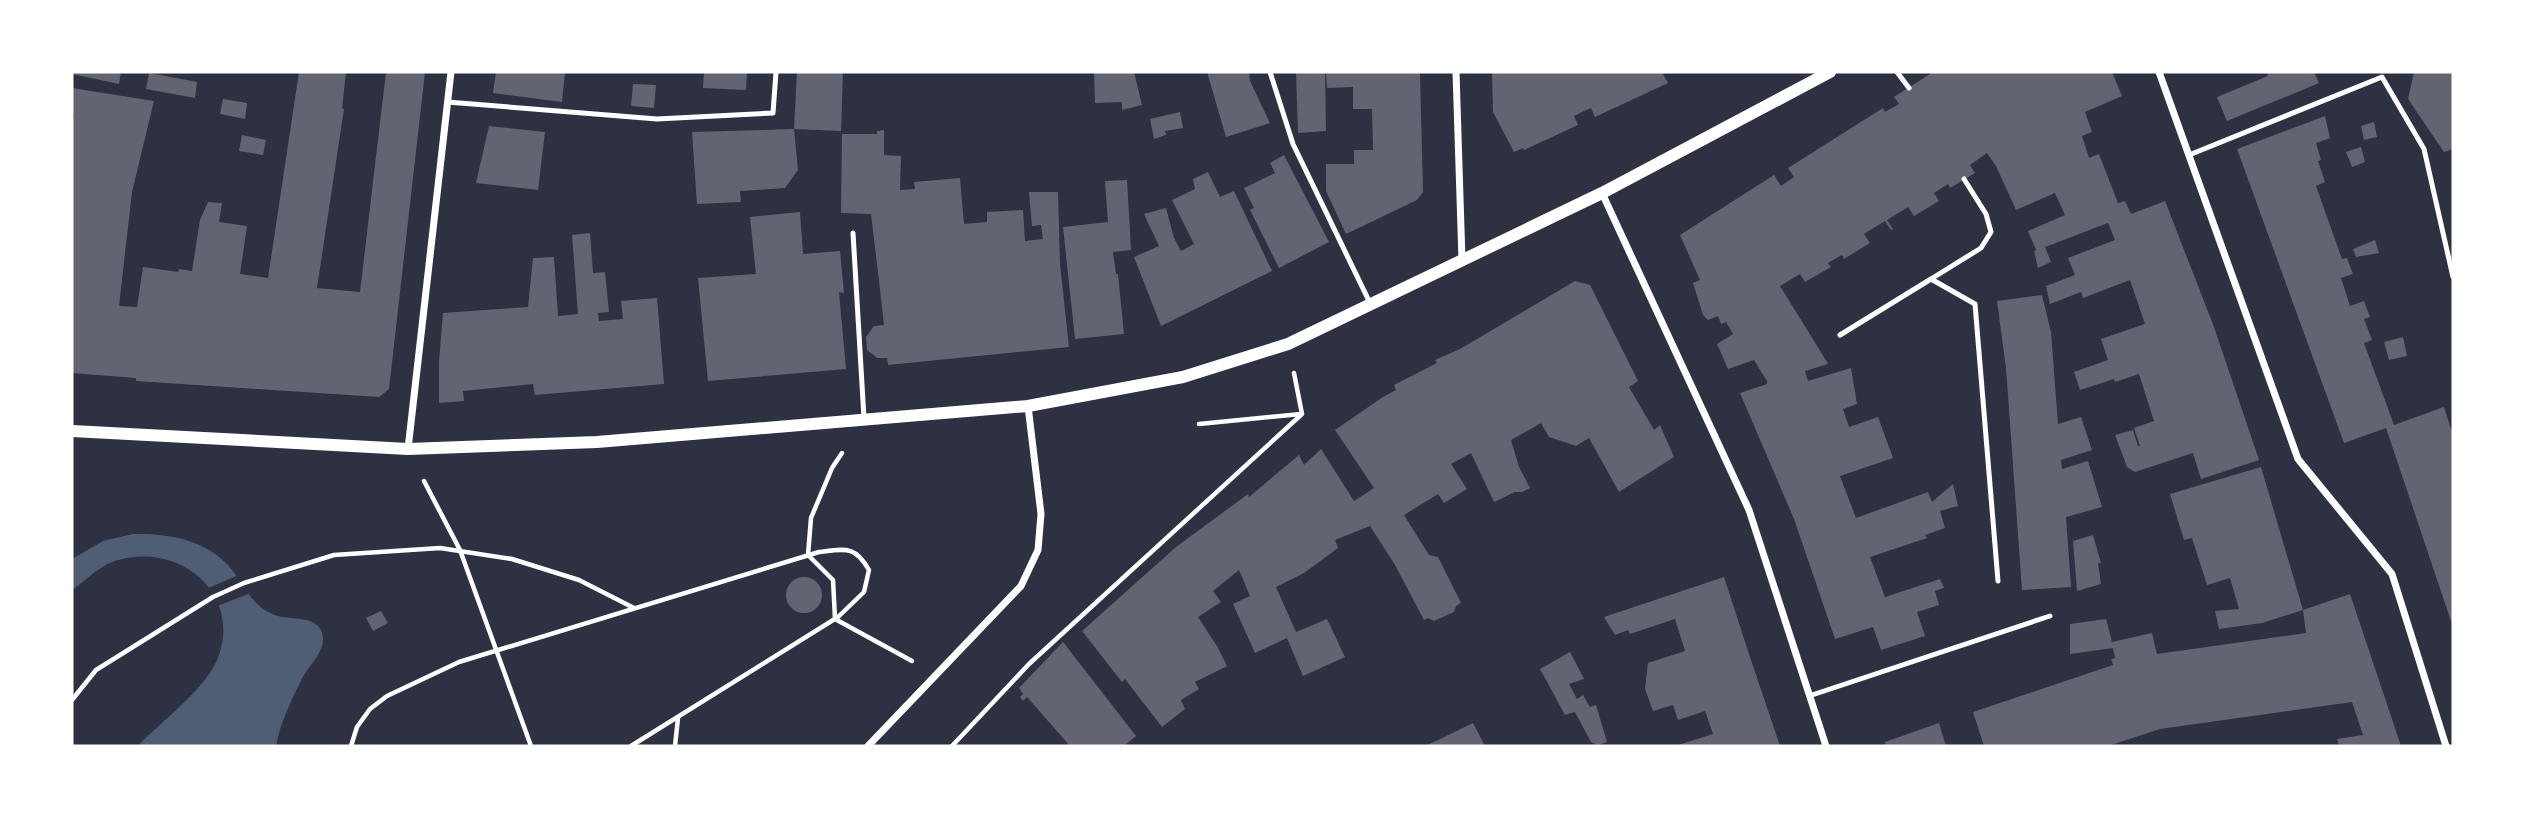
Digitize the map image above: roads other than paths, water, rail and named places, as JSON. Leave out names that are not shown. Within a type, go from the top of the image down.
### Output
[{"type":"street","points":[[408,449],[451,72]]},
{"type":"street","points":[[1456,72],[1462,261]]},
{"type":"street","points":[[72,431],[408,449],[597,442],[1028,405],[1183,377],[1288,344],[1602,193],[1830,72]]},
{"type":"street","points":[[2159,72],[2298,458],[2392,574],[2446,746]]},
{"type":"street","points":[[1602,193],[1749,510],[1826,746]]},
{"type":"street","points":[[868,746],[1021,586],[1038,550],[1041,514],[1028,405]]},
{"type":"lane","points":[[447,102],[657,119],[773,113],[776,72]]},
{"type":"lane","points":[[1270,72],[1293,144],[1370,305]]},
{"type":"lane","points":[[1898,72],[1909,88]]},
{"type":"lane","points":[[2189,155],[2382,77],[2424,149],[2453,277]]},
{"type":"lane","points":[[1840,335],[1981,248],[1991,232],[1986,214],[1964,179]]},
{"type":"lane","points":[[853,233],[864,421]]},
{"type":"lane","points":[[1931,279],[1975,304],[1997,580]]},
{"type":"lane","points":[[1809,696],[2050,616]]},
{"type":"water","points":[[133,534],[184,539],[208,549],[228,565],[259,606],[275,615],[312,622],[321,630],[321,650],[290,704],[276,746],[138,746],[205,679],[219,655],[223,631],[221,610],[212,591],[198,576],[181,565],[160,558],[138,557],[115,561],[97,570],[72,590],[72,559],[103,541]]}]
